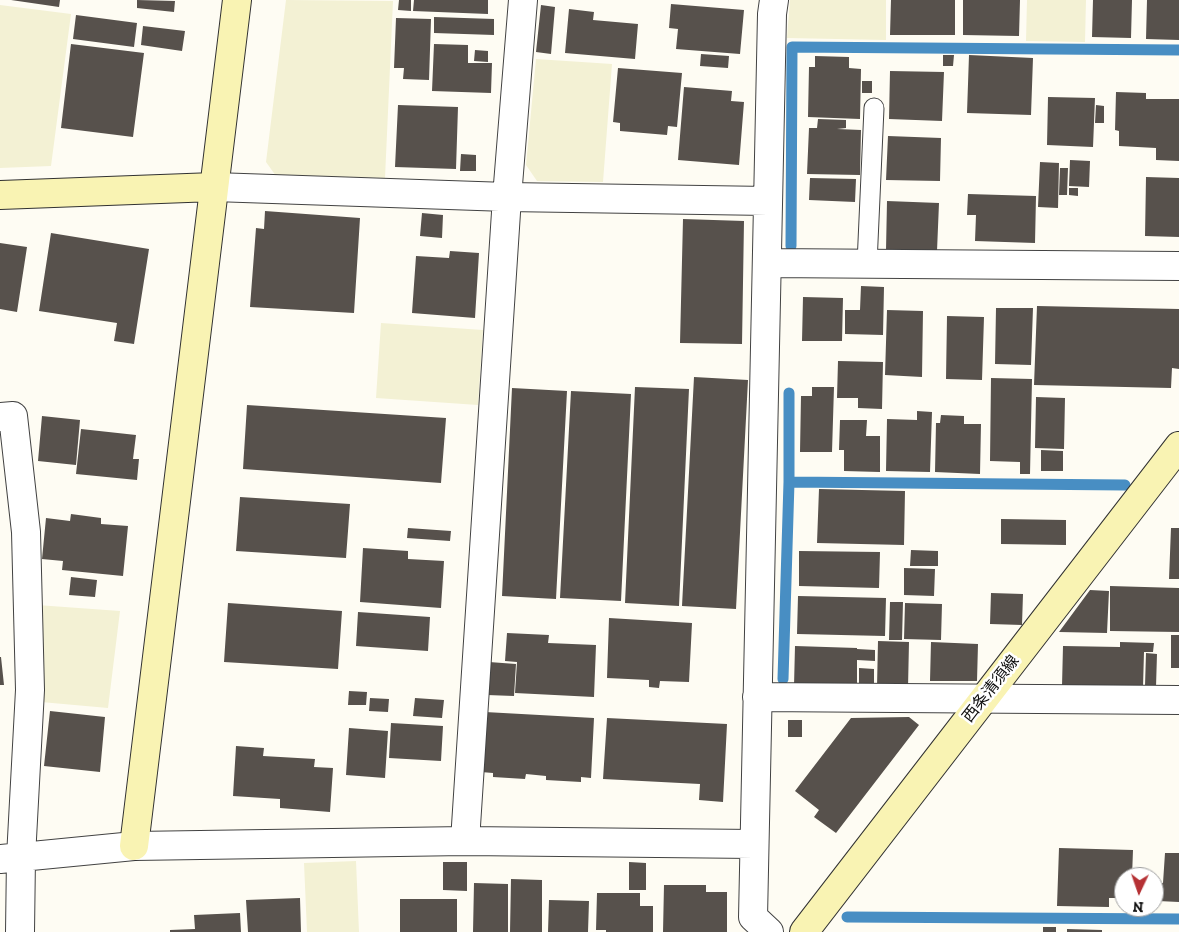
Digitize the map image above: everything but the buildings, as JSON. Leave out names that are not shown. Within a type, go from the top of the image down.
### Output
[{"type":"street","points":[[134,846],[238,0]]},
{"type":"street","points":[[465,841],[506,197],[523,0]]},
{"type":"street","points":[[769,932],[753,917],[772,14],[774,0]]},
{"type":"street","points":[[0,195],[214,187],[506,197],[768,201]]},
{"type":"street","points":[[767,263],[1179,266]]},
{"type":"street","points":[[0,417],[13,416],[26,532],[30,690],[11,858],[20,932]]},
{"type":"street","name":"西条清須線","points":[[804,932],[1179,446]]},
{"type":"street","points":[[757,697],[1179,700]]},
{"type":"street","points":[[11,858],[134,846],[465,841],[754,844]]},
{"type":"lane","points":[[867,264],[874,108]]},
{"type":"shaded area","points":[[286,0],[393,1],[385,178],[276,176],[266,162]]},
{"type":"shaded area","points":[[790,0],[886,0],[886,40],[787,38]]},
{"type":"shaded area","points":[[1027,0],[1086,0],[1085,42],[1026,41]]},
{"type":"shaded area","points":[[0,5],[71,14],[51,166],[0,168]]},
{"type":"shaded area","points":[[536,59],[612,64],[603,182],[537,181],[526,165]]},
{"type":"shaded area","points":[[381,323],[483,330],[478,405],[376,398]]},
{"type":"shaded area","points":[[37,605],[120,611],[108,708],[41,702]]},
{"type":"shaded area","points":[[356,861],[359,932],[307,932],[304,863]]},
{"type":"waterway","points":[[791,246],[792,47],[1179,50]]},
{"type":"waterway","points":[[783,679],[789,482],[789,393]]},
{"type":"waterway","points":[[789,482],[1125,485]]},
{"type":"waterway","points":[[847,917],[1179,919]]}]
